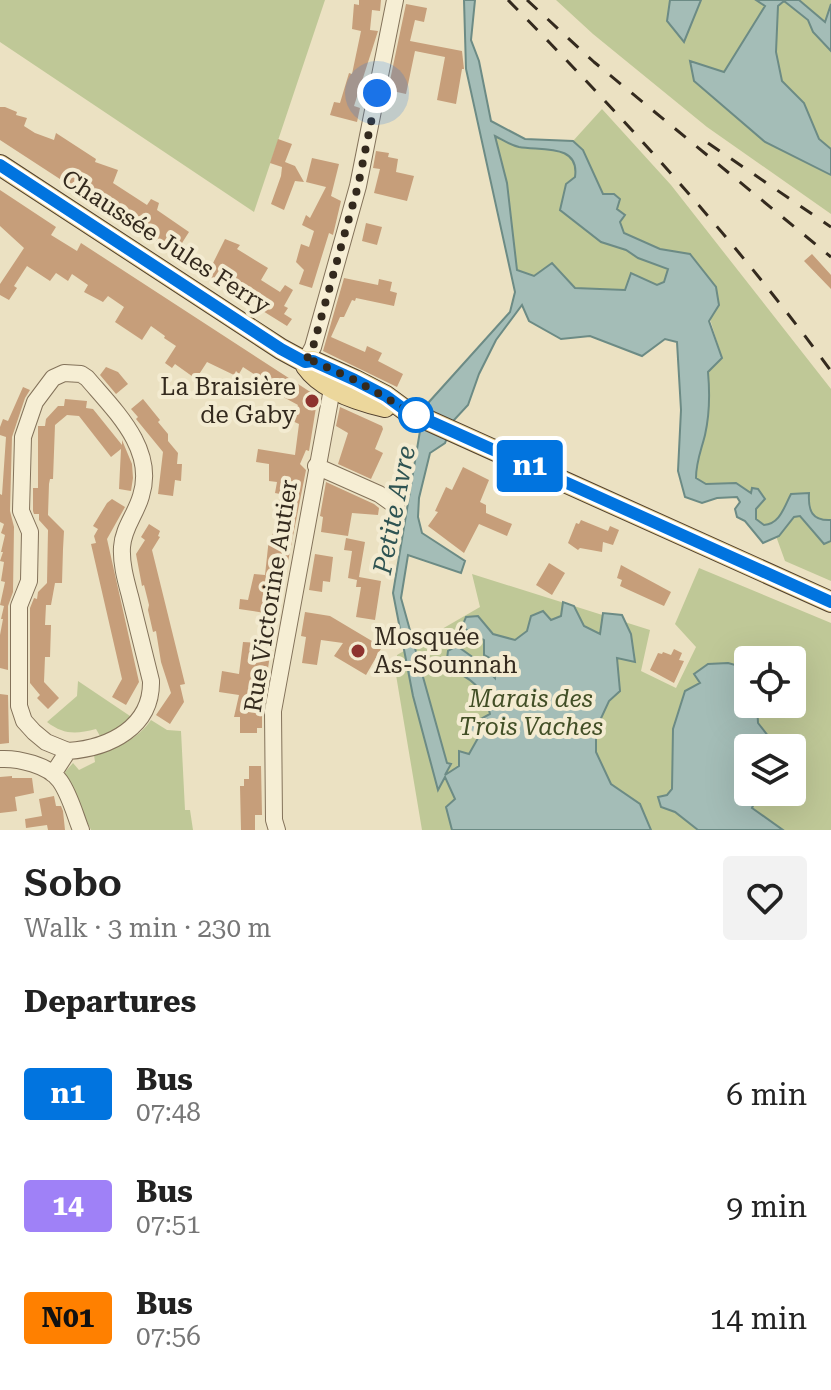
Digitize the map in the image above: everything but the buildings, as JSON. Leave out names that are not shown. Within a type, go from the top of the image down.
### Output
[{"type":"main road","name":"Chaussée Jules Ferry","points":[[0,165],[281,349],[305,362],[313,361],[334,379],[382,407],[415,414],[831,602]]},
{"type":"street","points":[[305,362],[313,347],[358,186],[395,0]]},
{"type":"street","points":[[64,373],[81,374],[87,378],[137,441],[143,455],[145,484],[124,532],[121,548],[123,568],[151,681],[151,695],[142,718],[132,729],[85,750],[68,751],[46,742],[24,721],[17,688],[19,606],[29,581],[30,532],[21,511],[23,437],[35,402],[45,386],[64,373]]},
{"type":"street","name":"Rue Victorine Autier","points":[[277,830],[274,820],[273,711],[334,379]]},
{"type":"street","points":[[316,466],[379,494],[396,506]]},
{"type":"street","points":[[53,774],[68,751]]},
{"type":"street","points":[[0,759],[10,758],[53,774],[61,782],[81,830]]},
{"type":"green space","points":[[0,0],[325,0],[254,212],[0,42]]},
{"type":"green space","points":[[556,0],[831,0],[831,214],[707,127]]},
{"type":"green space","points":[[602,109],[671,185],[831,389],[831,581],[785,561],[772,525],[763,525],[756,519],[751,494],[736,483],[705,484],[696,478],[708,419],[708,371],[722,358],[690,254],[660,249],[624,233],[616,209],[603,194],[583,150],[573,141]]},
{"type":"green space","points":[[494,135],[514,145],[556,150],[571,158],[575,177],[566,184],[561,210],[601,242],[669,269],[664,282],[657,285],[631,273],[625,290],[574,288],[552,263],[534,276],[517,270]]},
{"type":"green space","name":"Marais des Trois Vaches","points":[[699,568],[831,623],[831,830],[422,830],[396,675],[397,655],[480,607],[472,574],[650,630],[641,671],[676,688],[696,647],[675,624]]},
{"type":"green space","points":[[78,681],[133,718],[100,736],[96,729],[70,732],[47,722],[77,696]]},
{"type":"green space","points":[[151,720],[167,730],[181,731],[185,810],[190,810],[193,830],[91,830],[65,772],[73,763],[79,770],[95,762],[94,755],[126,742],[140,733]]},
{"type":"water","points":[[464,0],[475,0],[471,40],[479,61],[491,121],[525,139],[573,141],[583,150],[603,194],[614,194],[620,199],[617,209],[625,215],[620,222],[624,233],[660,249],[690,254],[716,287],[719,305],[709,321],[722,358],[708,372],[708,419],[696,478],[706,484],[736,483],[751,493],[752,488],[758,489],[765,499],[756,509],[756,519],[764,525],[778,518],[791,494],[809,493],[812,514],[819,519],[831,520],[831,541],[824,544],[800,516],[794,517],[779,536],[763,543],[745,521],[737,517],[735,509],[740,502],[737,497],[702,503],[685,497],[678,471],[681,410],[677,342],[665,339],[642,356],[590,336],[561,339],[529,321],[522,305],[496,340],[468,405],[454,420],[445,443],[430,453],[419,498],[418,517],[422,533],[465,561],[461,573],[408,555],[401,598],[447,763],[451,764],[445,775],[459,766],[459,751],[469,754],[478,738],[464,728],[490,714],[475,684],[446,667],[448,651],[457,646],[495,678],[495,661],[484,655],[484,640],[462,627],[466,617],[478,616],[493,634],[515,640],[527,631],[531,616],[543,611],[551,620],[561,616],[563,602],[574,606],[584,626],[600,634],[603,613],[622,615],[631,634],[635,662],[617,658],[620,691],[609,701],[596,729],[596,752],[611,784],[640,804],[651,830],[452,830],[446,807],[455,799],[445,777],[438,790],[413,696],[393,593],[420,431],[429,402],[510,312],[515,292],[466,69]],"holes":[[[495,136],[519,147],[557,151],[571,159],[575,177],[566,184],[560,210],[601,242],[668,269],[664,282],[657,285],[631,273],[625,290],[575,288],[552,263],[534,276],[517,270],[507,183]]]},
{"type":"water","points":[[670,0],[701,0],[684,42],[667,21]]},
{"type":"water","points":[[756,0],[799,0],[825,22],[831,4],[831,51],[813,32],[808,20],[784,1],[778,6],[776,52],[782,81],[804,103],[819,139],[831,149],[831,175],[765,142],[694,81],[690,61],[724,72],[765,6]]},
{"type":"water","points":[[708,664],[734,665],[734,718],[758,718],[767,734],[734,734],[734,806],[753,806],[783,830],[698,830],[675,812],[661,807],[658,797],[667,795],[672,789],[673,729],[685,691],[700,683],[694,674]]},
{"type":"railway","points":[[508,0],[676,180],[756,273],[831,371]]},
{"type":"railway","points":[[527,0],[594,62],[831,257]]},
{"type":"railway","points":[[708,143],[831,227]]},
{"type":"bus line","name":"n1","points":[[0,165],[305,362],[313,361],[355,380],[405,410],[831,602]]},
{"type":"place","name":"La Braisière de Gaby","points":[[312,401]]},
{"type":"place","name":"Mosquée As-Sounnah","points":[[358,651]]},
{"type":"route","points":[[377,93],[358,186],[313,347],[305,362],[313,361],[355,380],[416,415]]},
{"type":"water label","name":"Petite Avre","points":[[394,510]]}]
